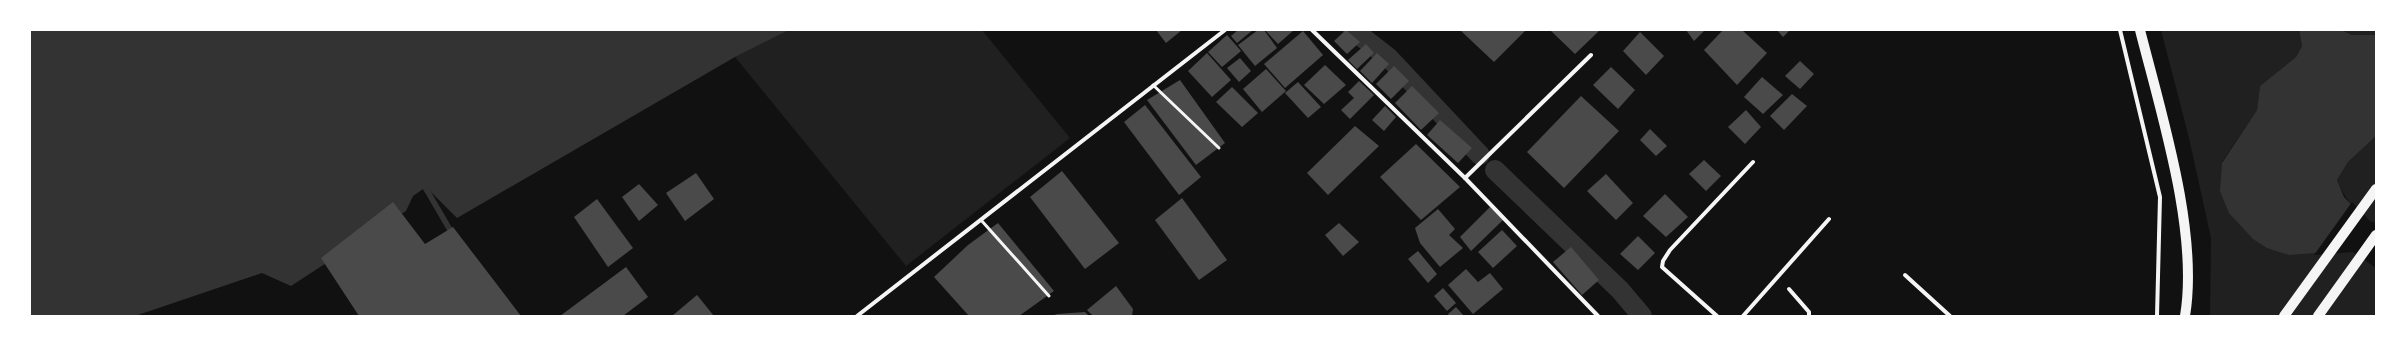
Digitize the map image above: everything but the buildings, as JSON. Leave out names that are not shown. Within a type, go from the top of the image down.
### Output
[{"type":"main road","points":[[2140,30],[2177,183],[2187,248],[2186,316]]},
{"type":"main road","points":[[2284,316],[2376,189]]},
{"type":"main road","points":[[2318,316],[2376,235]]},
{"type":"street","points":[[857,316],[1225,30]]},
{"type":"street","points":[[1312,30],[1465,178],[1598,316]]},
{"type":"street","points":[[2120,30],[2160,197],[2157,316]]},
{"type":"street","points":[[1465,178],[1591,54]]},
{"type":"street","points":[[1717,316],[1662,267],[1663,261],[1670,250],[1752,162]]},
{"type":"street","points":[[1743,316],[1829,219]]},
{"type":"street","points":[[1905,275],[1950,316]]},
{"type":"street","points":[[1789,289],[1809,312],[1810,316]]},
{"type":"lane","points":[[1153,85],[1219,148]]},
{"type":"lane","points":[[981,220],[1049,296]]},
{"type":"shaded area","points":[[30,30],[789,30],[735,57],[457,218],[426,187],[413,196],[406,211],[291,286],[262,273],[135,316],[30,316]]},
{"type":"shaded area","points":[[789,30],[982,30],[1070,138],[906,266],[735,57]]},
{"type":"shaded area","points":[[2161,30],[2299,30],[2302,46],[2296,57],[2260,86],[2257,110],[2222,162],[2376,266],[2376,314],[2372,316],[2210,316],[2211,238],[2189,138]]},
{"type":"shaded area","points":[[2299,30],[2341,30],[2352,35],[2376,35],[2376,136],[2348,162],[2337,180],[2344,197],[2369,223],[2353,250],[2289,255],[2267,248],[2253,239],[2229,213],[2220,191],[2222,163],[2257,110],[2260,86],[2296,57],[2302,46]]},
{"type":"shaded area","points":[[2341,30],[2376,30],[2376,35],[2352,35]]},
{"type":"shaded area","points":[[2376,136],[2376,225],[2369,222],[2352,206],[2337,180],[2348,162]]},
{"type":"pier","points":[[2352,202],[2370,221],[2376,223],[2376,268],[2353,252],[2314,255]]},
{"type":"waterway","points":[[1353,30],[1389,58],[1480,155]]},
{"type":"waterway","points":[[1495,170],[1620,290],[1642,316]]},
{"type":"waterway","points":[[422,182],[453,235]]}]
